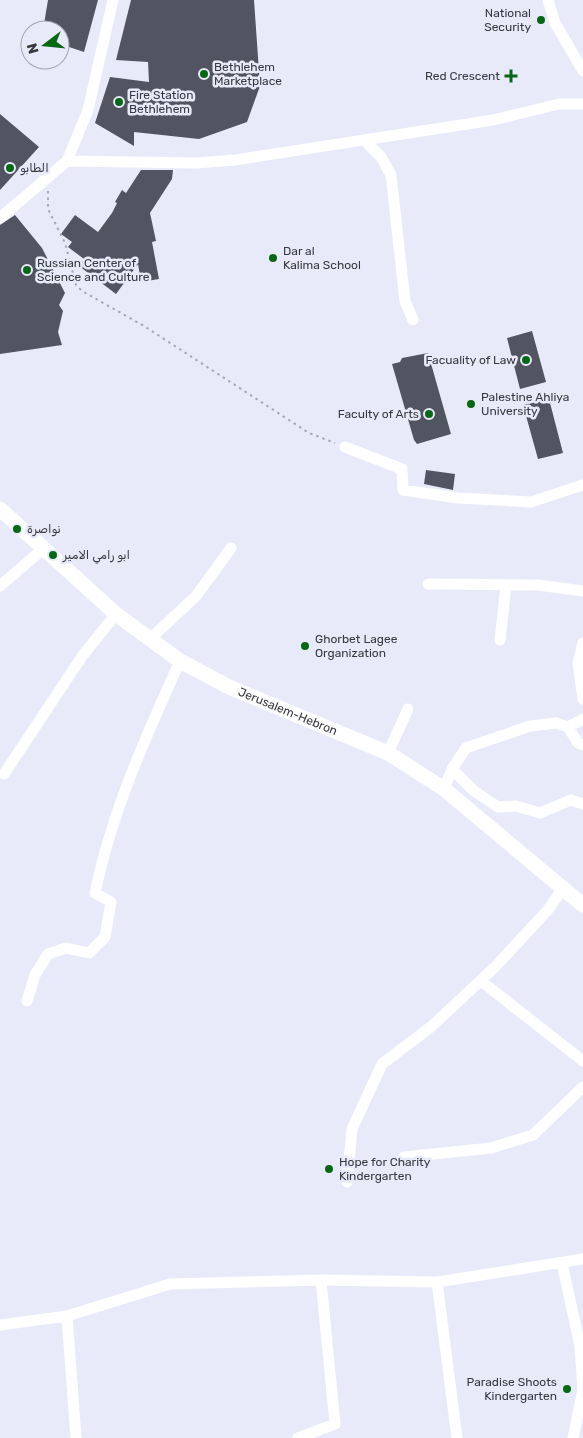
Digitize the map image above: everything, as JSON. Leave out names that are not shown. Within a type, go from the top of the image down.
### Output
[{"type":"main road","name":"Jerusalem-Hebron","points":[[0,509],[116,614],[180,661],[229,687],[388,753],[444,789],[564,887],[583,905]]},
{"type":"street","points":[[0,218],[67,161],[88,110],[113,0]]},
{"type":"street","points":[[548,0],[555,23],[583,71]]},
{"type":"street","points":[[67,161],[196,163],[235,160],[493,120],[560,104],[583,104]]},
{"type":"street","points":[[364,140],[381,156],[391,175],[405,301],[413,320]]},
{"type":"street","points":[[345,447],[402,469],[403,490],[449,497],[531,502],[583,485]]},
{"type":"street","points":[[0,586],[44,548]]},
{"type":"street","points":[[150,639],[196,596],[231,548]]},
{"type":"street","points":[[428,584],[538,585],[583,591]]},
{"type":"street","points":[[500,640],[506,585]]},
{"type":"street","points":[[4,774],[83,655],[116,614]]},
{"type":"street","points":[[583,643],[578,663],[583,699]]},
{"type":"street","points":[[27,1001],[35,975],[48,954],[66,948],[90,953],[106,937],[111,902],[95,892],[102,856],[136,757],[180,661]]},
{"type":"street","points":[[388,753],[408,709]]},
{"type":"street","points":[[568,727],[583,719]]},
{"type":"street","points":[[444,789],[452,770],[466,748],[496,737],[516,733],[530,726],[556,723],[568,727],[578,743],[583,745]]},
{"type":"street","points":[[452,770],[474,791],[498,807],[516,806],[540,813],[571,800],[583,804]]},
{"type":"street","points":[[347,1182],[352,1129],[382,1064],[432,1026],[482,981],[547,911],[564,887]]},
{"type":"street","points":[[482,981],[583,1061]]},
{"type":"street","points":[[404,1157],[491,1148],[533,1135],[583,1087]]},
{"type":"street","points":[[0,1325],[67,1316],[170,1284],[321,1280],[438,1282],[583,1259]]},
{"type":"street","points":[[562,1263],[580,1346],[583,1389],[573,1438]]},
{"type":"street","points":[[298,1438],[335,1424],[321,1280]]},
{"type":"street","points":[[438,1282],[457,1438]]},
{"type":"street","points":[[67,1316],[76,1438]]},
{"type":"path","points":[[52,175],[48,209],[65,243],[76,285],[82,291],[144,326],[309,433],[345,447]]},
{"type":"building","points":[[48,0],[98,0],[84,52],[70,47],[70,20],[45,20]]},
{"type":"building","name":"Bethlehem Marketplace","points":[[131,0],[254,0],[260,86],[247,122],[199,139],[134,132],[134,146],[95,123],[110,77],[149,82],[148,62],[116,60]]},
{"type":"building","name":"الطابو","points":[[0,114],[39,147],[0,190]]},
{"type":"building","points":[[141,170],[173,170],[172,179],[150,213],[156,241],[152,242],[159,279],[141,282],[138,264],[116,294],[79,266],[84,259],[68,247],[72,242],[61,234],[75,215],[98,232],[112,213],[117,203],[115,202],[122,190],[126,193]]},
{"type":"building","name":"Russian Center of Science and Culture","points":[[15,215],[42,248],[65,293],[59,305],[63,311],[58,332],[62,345],[0,354],[0,225]]},
{"type":"building","name":"Facuality of Law","points":[[532,331],[546,382],[520,389],[507,338]]},
{"type":"building","points":[[428,353],[451,434],[417,444],[414,440],[392,364],[400,362],[402,358]]},
{"type":"building","points":[[549,399],[563,453],[538,459],[523,405]]},
{"type":"building","points":[[426,470],[455,474],[453,490],[424,484]]},
{"type":"place","name":"National Security","points":[[541,20]]},
{"type":"place","name":"Bethlehem Marketplace","points":[[204,74]]},
{"type":"place","name":"Red Crescent","points":[[511,76]]},
{"type":"place","name":"Fire Station Bethlehem","points":[[119,102]]},
{"type":"place","name":"الطابو","points":[[10,168]]},
{"type":"place","name":"Dar al Kalima School","points":[[273,258]]},
{"type":"place","name":"Russian Center of Science and Culture","points":[[27,270]]},
{"type":"place","name":"Facuality of Law","points":[[526,360]]},
{"type":"place","name":"Palestine Ahliya University","points":[[471,404]]},
{"type":"place","name":"Faculty of Arts","points":[[429,414]]},
{"type":"place","name":"نواصرة","points":[[17,529]]},
{"type":"place","name":"ابو رامي الامير","points":[[53,555]]},
{"type":"place","name":"Ghorbet Lagee Organization","points":[[305,646]]},
{"type":"place","name":"Hope for Charity Kindergarten","points":[[329,1169]]},
{"type":"place","name":"Paradise Shoots Kindergarten","points":[[567,1389]]}]
